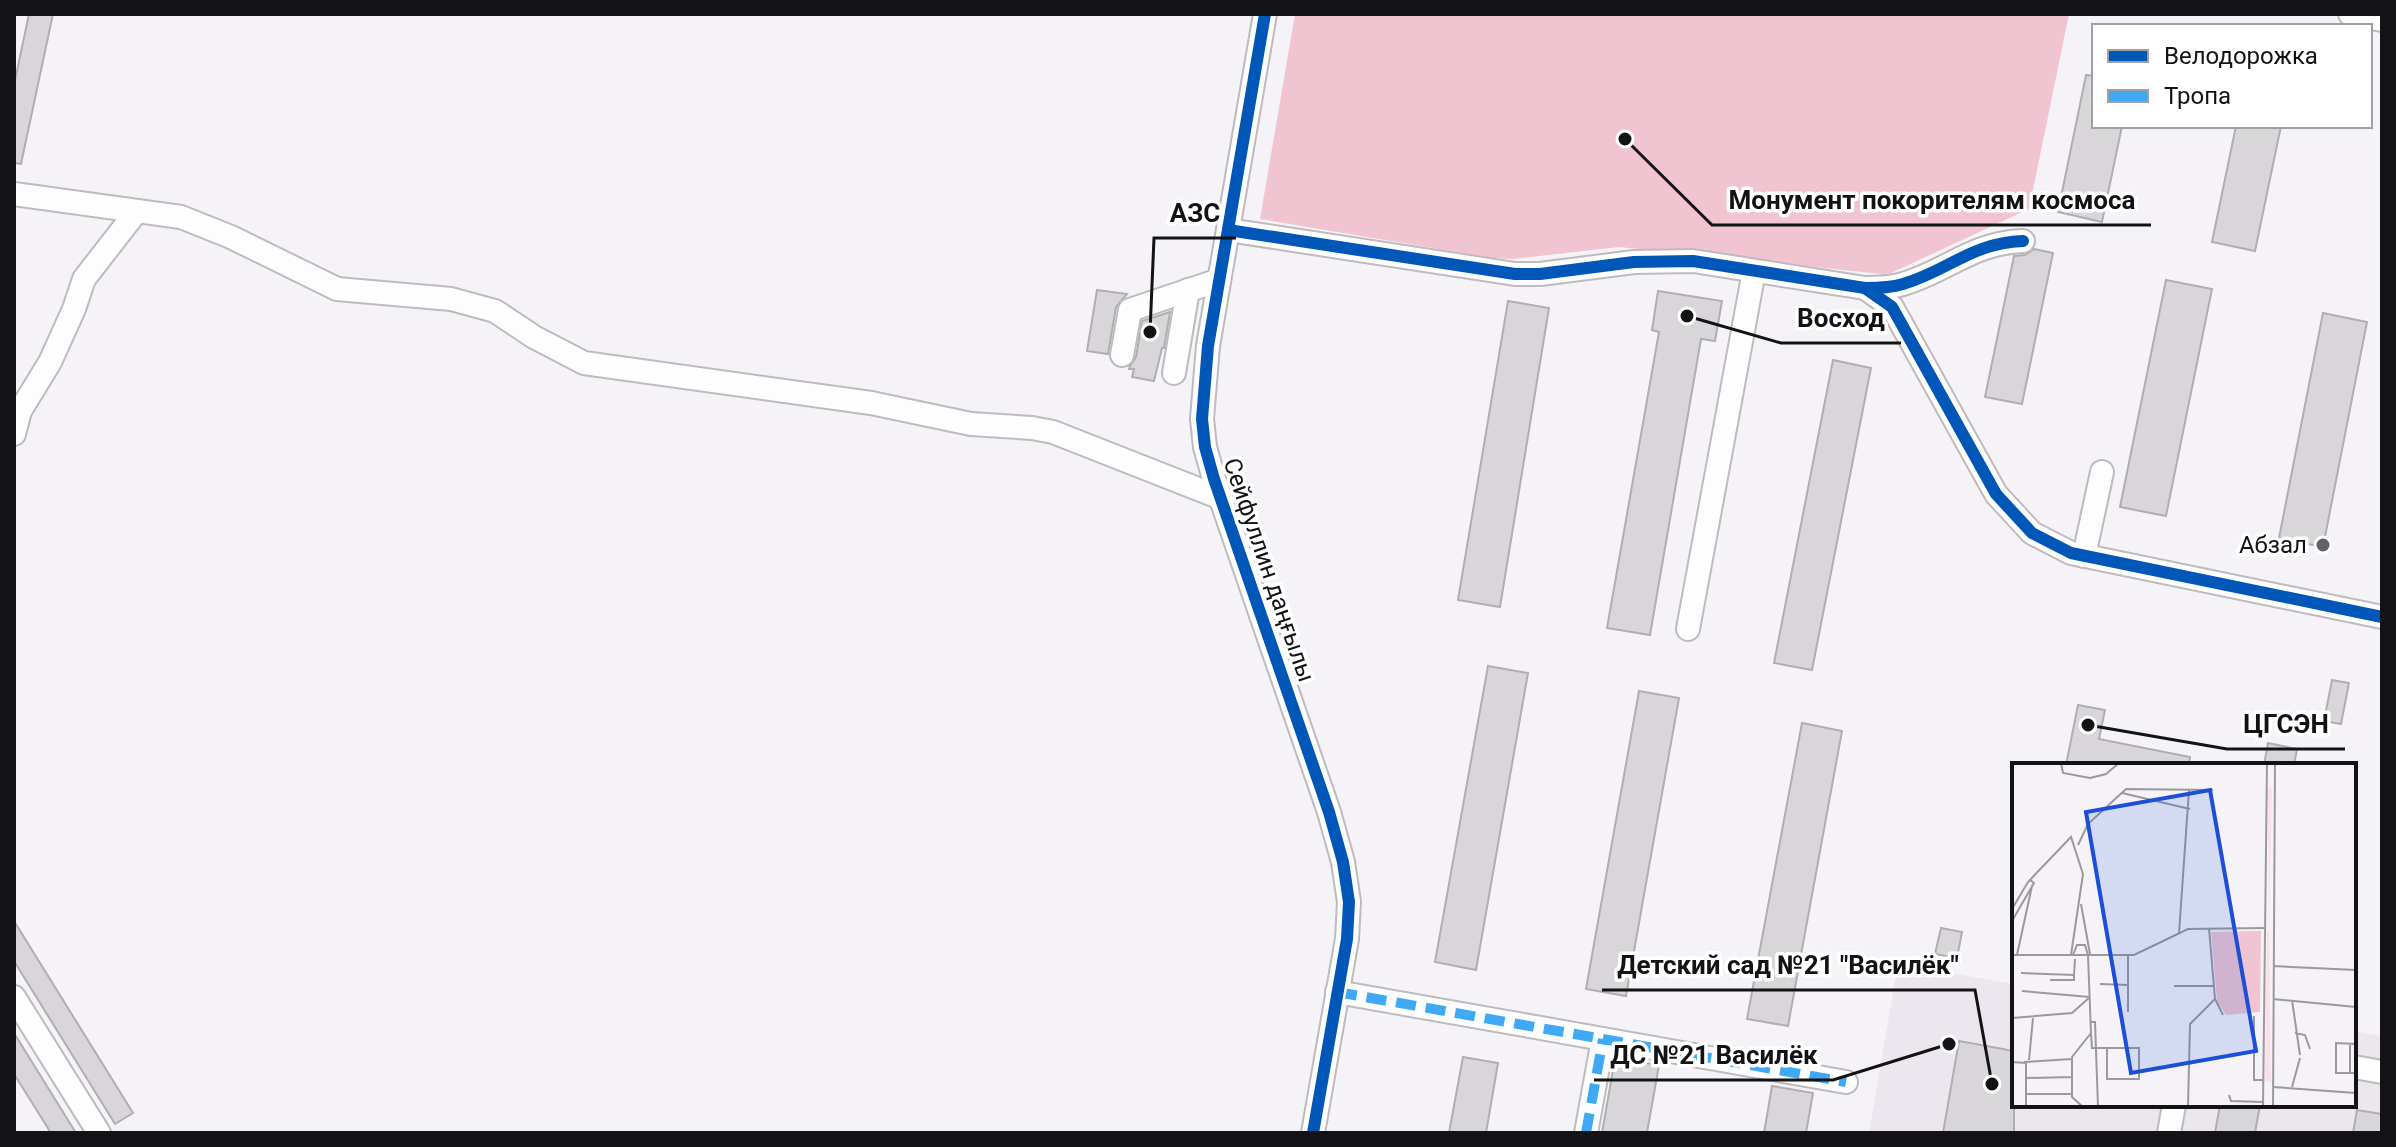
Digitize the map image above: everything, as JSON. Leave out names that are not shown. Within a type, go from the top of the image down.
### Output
[{"type":"street","name":"Сейфуллин даңғылы","points":[[1265,14],[1203,392],[1205,447],[1324,797],[1343,862],[1349,902],[1347,939],[1313,1133]]},
{"type":"street","points":[[2350,14],[2382,20]]},
{"type":"street","points":[[14,194],[181,217],[231,237],[337,289],[451,299],[495,311],[534,337],[584,363],[871,403],[971,424],[1043,430],[1221,498]]},
{"type":"street","points":[[14,434],[20,411],[50,362],[84,279],[136,212]]},
{"type":"street","points":[[1228,230],[1515,274],[1665,260],[1865,288],[1889,288],[1907,283],[1999,242],[2023,241]]},
{"type":"street","points":[[1688,629],[1754,271]]},
{"type":"street","points":[[1122,355],[1130,310],[1219,280]]},
{"type":"street","points":[[1865,288],[1892,307],[1996,494],[2032,533],[2054,547],[2084,556],[2382,617]]},
{"type":"street","points":[[1188,290],[1168,370],[1203,392]]},
{"type":"street","points":[[2084,556],[2102,472]]},
{"type":"street","points":[[1337,992],[1846,1082]]},
{"type":"street","points":[[14,997],[99,1133]]},
{"type":"street","points":[[1586,1133],[1603,1039]]},
{"type":"street","points":[[2356,1067],[2382,1072]]},
{"type":"street","points":[[2169,1133],[2174,1107]]},
{"type":"shaded area","points":[[1295,14],[2069,14],[2029,209],[1891,273],[1882,274],[1619,247],[1513,259],[1492,258],[1260,219]]},
{"type":"shaded area","points":[[1898,964],[2012,984],[2012,1107],[2356,1107],[2356,1031],[2382,1036],[2382,1133],[1869,1133]]},
{"type":"building","points":[[29,14],[53,14],[21,164],[14,163],[14,85]]},
{"type":"building","points":[[2086,75],[2092,76],[2092,128],[2122,128],[2102,222],[2058,212]]},
{"type":"building","points":[[2236,128],[2281,128],[2255,251],[2212,242]]},
{"type":"building","points":[[2034,249],[2053,253],[2022,404],[1985,397],[2014,256],[2025,255]]},
{"type":"building","points":[[2166,280],[2212,289],[2166,516],[2120,507]]},
{"type":"building","points":[[1097,290],[1127,294],[1116,307],[1108,354],[1087,351]]},
{"type":"building","points":[[1658,291],[1722,301],[1715,341],[1701,339],[1650,635],[1607,628],[1659,332],[1652,330]]},
{"type":"building","points":[[1508,301],[1549,308],[1500,607],[1458,600]]},
{"type":"building","points":[[1170,312],[1154,381],[1132,377],[1134,369],[1129,369],[1136,357],[1142,321]]},
{"type":"building","points":[[2323,313],[2367,322],[2323,547],[2279,538]]},
{"type":"building","points":[[1833,360],[1871,368],[1812,670],[1774,663]]},
{"type":"building","points":[[1488,666],[1528,673],[1476,970],[1435,962]]},
{"type":"building","points":[[2332,680],[2349,683],[2341,724],[2324,721]]},
{"type":"building","points":[[1639,691],[1679,698],[1626,996],[1586,989]]},
{"type":"building","points":[[2078,705],[2105,710],[2099,739],[2190,757],[2189,763],[2066,763]]},
{"type":"building","points":[[1802,723],[1842,731],[1788,1026],[1747,1019]]},
{"type":"building","points":[[2268,743],[2297,749],[2294,763],[2264,763]]},
{"type":"building","points":[[14,921],[133,1113],[115,1124],[14,961]]},
{"type":"building","points":[[1941,928],[1962,932],[1957,958],[1935,954]]},
{"type":"building","points":[[14,1033],[76,1133],[51,1133],[14,1074]]},
{"type":"building","points":[[1959,1041],[2012,1051],[2014,1133],[1943,1133]]},
{"type":"building","points":[[1463,1057],[1498,1063],[1486,1133],[1449,1133]]},
{"type":"building","points":[[1615,1058],[1659,1065],[1647,1133],[1602,1133]]},
{"type":"building","points":[[1772,1086],[1813,1093],[1806,1133],[1764,1133]]},
{"type":"building","points":[[2220,1107],[2260,1107],[2255,1133],[2215,1133]]},
{"type":"building","points":[[2357,1110],[2382,1114],[2382,1133],[2353,1133]]},
{"type":"marked path","points":[[1337,992],[1846,1082]]},
{"type":"marked path","points":[[1586,1133],[1603,1039]]},
{"type":"cycle path","points":[[1265,14],[1208,346],[1202,419],[1205,447],[1214,479],[1329,812],[1343,862],[1349,902],[1347,939],[1313,1133]]},
{"type":"cycle path","points":[[1228,230],[1515,274],[1540,274],[1634,262],[1693,261],[1865,288],[1903,284],[1974,252],[2023,241]]},
{"type":"cycle path","points":[[1865,288],[1892,307],[1996,494],[2032,533],[2071,553],[2382,617]]},
{"type":"place","name":"Монумент покорителям космоса","points":[[1625,139]]},
{"type":"place","name":"Восход","points":[[1687,316]]},
{"type":"place","name":"АЗС","points":[[1150,332]]},
{"type":"place","name":"Абзал","points":[[2323,545]]},
{"type":"place","name":"ЦГСЭН","points":[[2088,725]]},
{"type":"place","name":"ДС №21 Василёк","points":[[1949,1044]]},
{"type":"place","name":"Детский сад №21 \"Василёк\"","points":[[1992,1084]]}]
